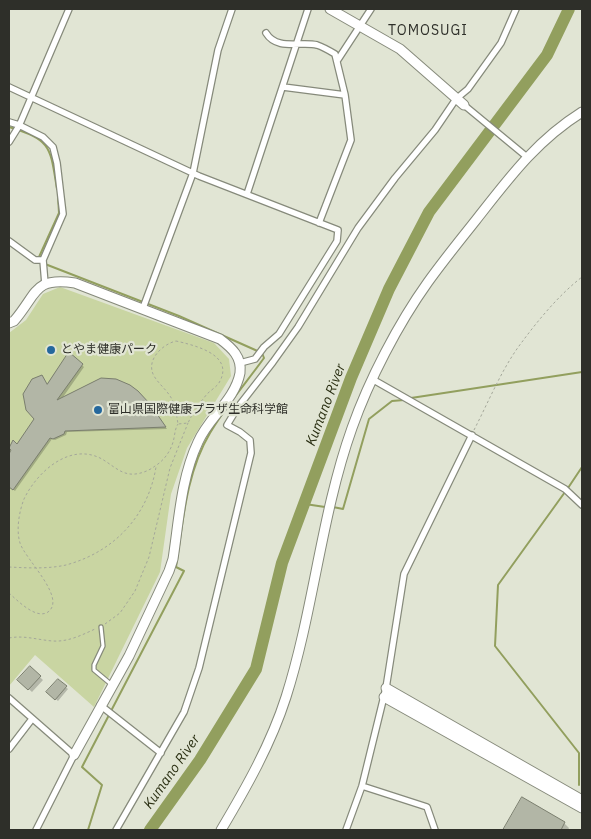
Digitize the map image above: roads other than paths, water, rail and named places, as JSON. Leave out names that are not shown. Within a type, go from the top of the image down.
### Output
[{"type":"street","points":[[9,142],[18,127],[69,9]]},
{"type":"street","points":[[142,308],[193,174],[218,50],[232,9]]},
{"type":"street","points":[[247,194],[308,9]]},
{"type":"street","points":[[330,9],[400,49],[456,99],[527,157]]},
{"type":"street","points":[[337,60],[371,9]]},
{"type":"street","points":[[116,830],[184,712],[200,668],[251,453],[250,440],[227,425],[238,407],[298,327],[358,228],[394,178],[435,130],[456,99],[468,89],[501,42],[516,9]]},
{"type":"street","points":[[266,32],[276,42],[296,46],[317,45],[335,54],[337,60],[345,96],[351,140],[319,222]]},
{"type":"street","points":[[9,87],[193,174],[338,230],[337,241],[279,334],[264,347],[256,359],[240,363]]},
{"type":"street","points":[[283,88],[345,96]]},
{"type":"street","points":[[221,830],[257,767],[286,697],[310,604],[341,464],[352,429],[372,379],[400,327],[427,283],[527,157],[558,128],[582,112]]},
{"type":"street","points":[[9,122],[44,136],[53,148],[57,163],[63,214],[43,260],[45,284]]},
{"type":"street","points":[[9,241],[35,260],[43,260]]},
{"type":"street","points":[[9,323],[14,321],[39,287],[58,281],[80,285],[220,339],[234,350],[240,363],[240,374],[235,388],[198,441],[186,474],[171,565],[129,656],[100,705],[36,830]]},
{"type":"street","points":[[372,379],[565,488],[582,505]]},
{"type":"street","points":[[346,830],[362,786],[385,693],[404,574],[472,435]]},
{"type":"street","points":[[385,693],[582,800]]},
{"type":"street","points":[[385,693],[582,808]]},
{"type":"street","points":[[9,698],[74,755]]},
{"type":"street","points":[[100,705],[161,753]]},
{"type":"street","points":[[9,749],[32,719]]},
{"type":"street","points":[[362,786],[426,807],[435,830]]},
{"type":"lane","points":[[101,627],[103,646],[94,664],[94,670],[112,686]]},
{"type":"waterway","name":"Kumano River","points":[[150,830],[200,760],[256,669],[282,563],[351,378],[389,289],[429,212],[547,55],[569,9]]},
{"type":"waterway","points":[[9,127],[34,136],[46,147],[53,163],[57,189]]},
{"type":"waterway","points":[[41,259],[39,257],[59,213],[58,196]]},
{"type":"waterway","points":[[45,264],[179,316],[262,353],[264,358],[222,414],[202,448],[187,498],[176,567],[184,571],[111,711]]},
{"type":"waterway","points":[[411,398],[582,372]]},
{"type":"waterway","points":[[333,507],[343,509],[369,419],[392,401],[404,400]]},
{"type":"waterway","points":[[568,488],[582,467]]},
{"type":"waterway","points":[[565,492],[498,585],[495,646],[579,753],[579,785]]},
{"type":"waterway","points":[[305,504],[325,507]]},
{"type":"waterway","points":[[88,830],[102,785],[82,767],[109,715]]},
{"type":"place","name":"とやま健康パーク","points":[[51,350]]},
{"type":"place","name":"富山県国際健康プラザ生命科学館","points":[[98,410]]},
{"type":"district","name":"TOMOSUGI","points":[[428,31]]}]
